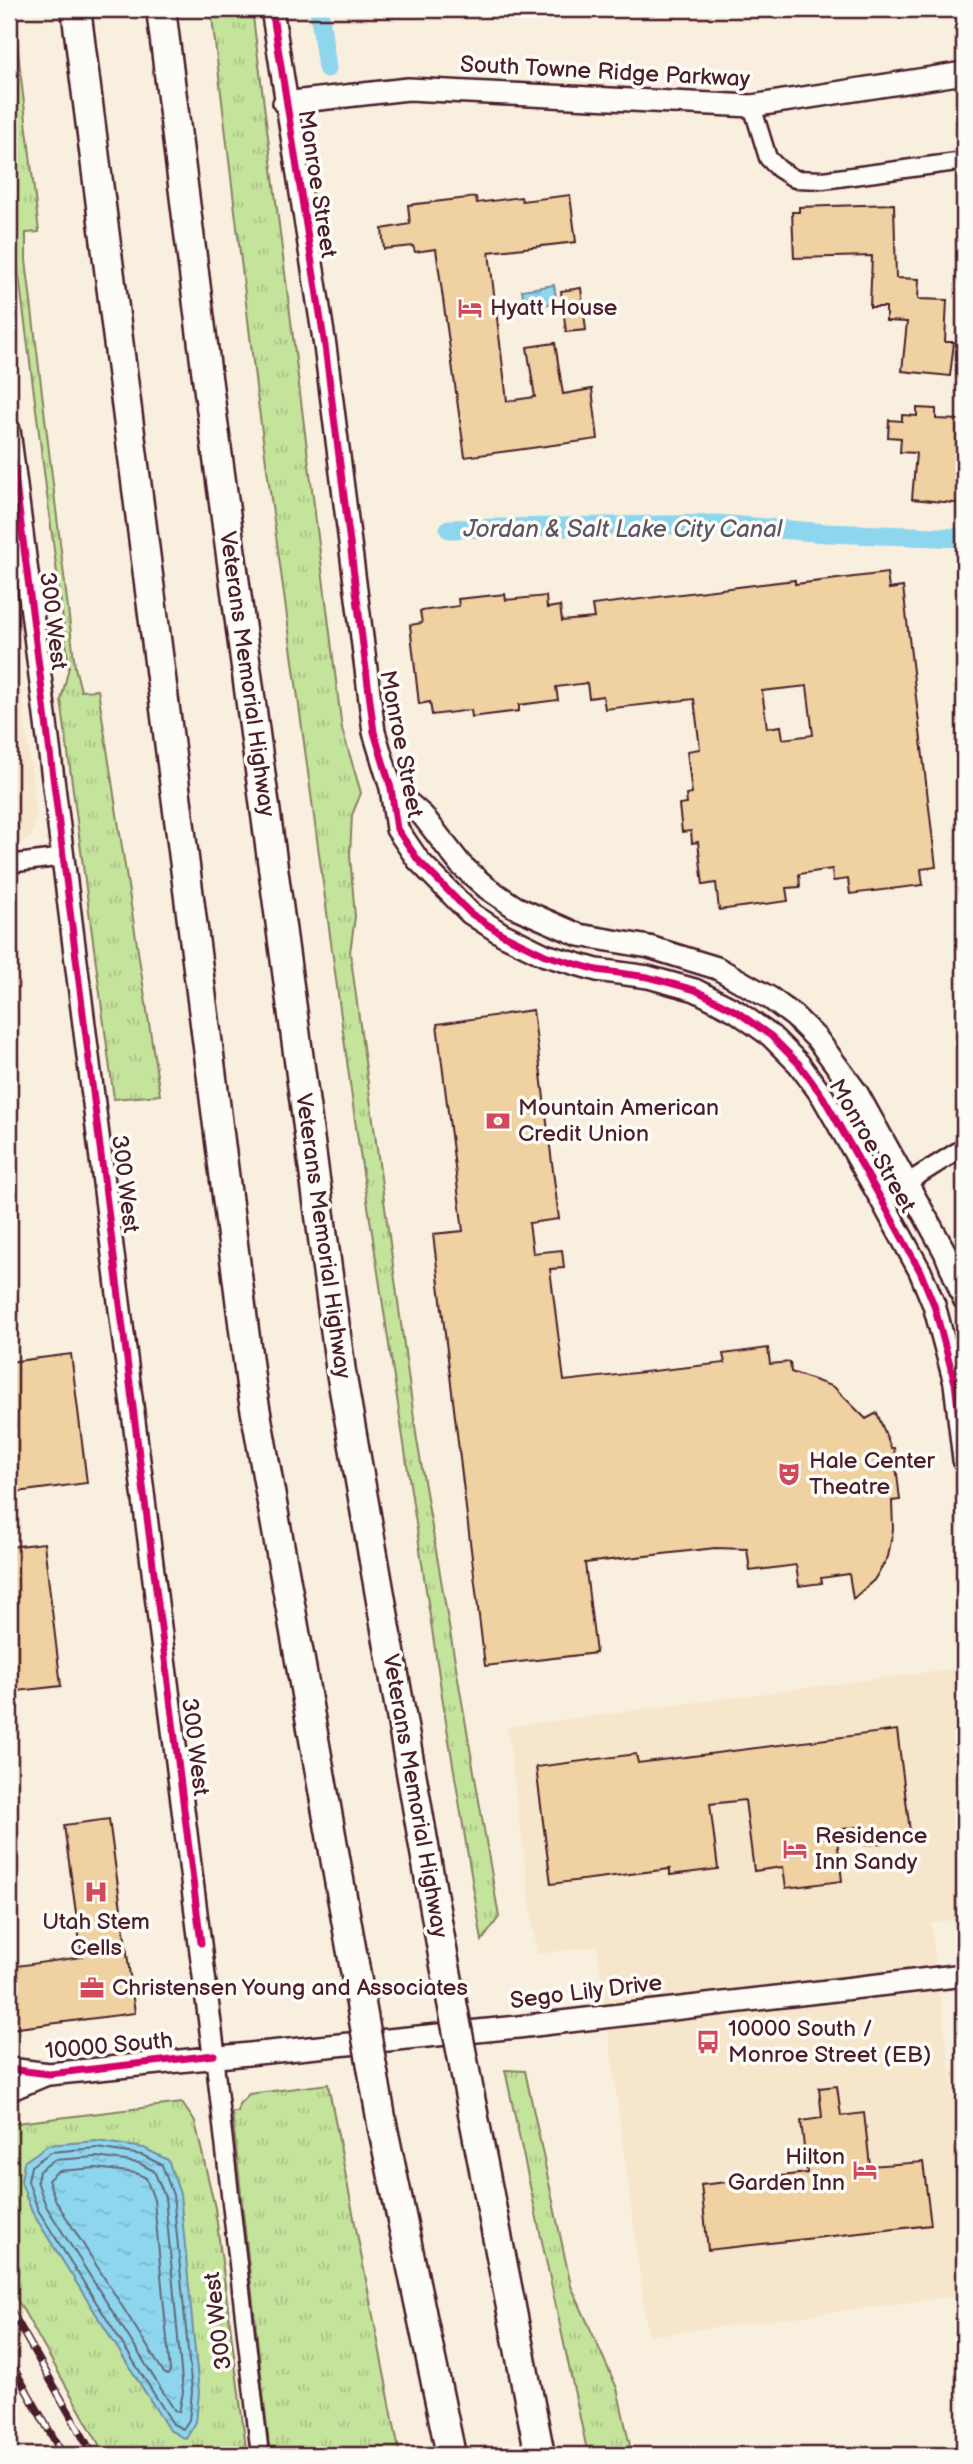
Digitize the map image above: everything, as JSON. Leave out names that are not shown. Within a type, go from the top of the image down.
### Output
[{"type":"highway","points":[[76,9],[251,1385],[383,2129],[451,2455]]},
{"type":"highway","name":"Veterans Memorial Highway","points":[[161,9],[209,391],[341,1372],[443,1955],[540,2455]]},
{"type":"street","name":"Monroe Street","points":[[272,9],[284,103],[325,346],[374,732],[391,788],[397,830],[418,860],[470,913],[502,934],[545,955],[597,970],[648,977],[695,990],[736,1011],[771,1036],[799,1065],[823,1097],[920,1271],[946,1341],[964,1460]]},
{"type":"street","name":"South Towne Ridge Parkway","points":[[284,103],[408,89],[751,106],[964,74]]},
{"type":"street","points":[[751,106],[768,158],[779,169],[795,178],[823,180],[964,161]]},
{"type":"street","name":"300 West","points":[[9,430],[214,2055],[260,2455]]},
{"type":"street","name":"Monroe Street","points":[[391,788],[423,816],[461,865],[515,907],[579,935],[684,956],[717,968],[771,998],[817,1039],[837,1064],[908,1183],[945,1252],[964,1299]]},
{"type":"street","points":[[9,864],[64,857]]},
{"type":"street","points":[[881,1199],[964,1147]]},
{"type":"street","name":"Sego Lily Drive","points":[[214,2055],[518,2026],[964,1975]]},
{"type":"street","name":"10000 South","points":[[9,2069],[49,2074],[214,2055]]},
{"type":"street","name":"10000 South","points":[[9,2090],[49,2074]]},
{"type":"shaded area","points":[[9,597],[37,816],[32,836],[9,847]]},
{"type":"shaded area","points":[[958,1668],[964,1713],[964,1918],[931,1923],[964,2181],[964,2295],[648,2336],[597,1946],[537,1954],[507,1727]]},
{"type":"green space","points":[[9,9],[13,9],[39,232],[26,233],[26,260],[75,667],[81,691],[98,690],[160,1095],[114,1099],[61,700],[69,667],[9,198]]},
{"type":"green space","points":[[211,9],[252,9],[342,729],[361,793],[352,815],[350,855],[355,917],[350,952],[417,1440],[499,1917],[482,1941],[355,1120],[257,395]]},
{"type":"green space","points":[[505,2070],[525,2071],[571,2286],[617,2388],[632,2455],[588,2455]]},
{"type":"green space","points":[[328,2084],[400,2455],[270,2455],[232,2112],[238,2112],[239,2104],[249,2094]]},
{"type":"green space","points":[[182,2103],[195,2122],[215,2208],[247,2455],[105,2455],[9,2285],[9,2124]]},
{"type":"water","points":[[554,285],[557,303],[525,307],[522,290]]},
{"type":"water","points":[[96,2141],[144,2148],[168,2160],[180,2194],[199,2392],[196,2422],[186,2439],[169,2430],[32,2212],[21,2182],[24,2162],[48,2145]]},
{"type":"building","name":"Hyatt House","points":[[570,195],[576,242],[489,252],[507,401],[535,397],[527,347],[555,343],[563,394],[592,389],[598,439],[465,457],[436,249],[415,252],[413,246],[384,249],[382,229],[410,224],[408,205],[476,197],[477,203],[521,197],[522,201]]},
{"type":"building","points":[[894,204],[896,278],[919,279],[918,299],[947,300],[945,342],[954,342],[950,376],[902,371],[907,322],[886,321],[886,307],[870,307],[872,256],[794,258],[792,212],[799,212],[799,207]]},
{"type":"building","points":[[581,288],[586,330],[566,332],[561,291]]},
{"type":"building","points":[[917,408],[936,409],[936,419],[961,420],[958,460],[964,461],[964,504],[912,499],[916,453],[900,452],[901,438],[888,437],[889,420],[902,421],[902,415],[917,416]]},
{"type":"building","points":[[887,573],[889,589],[903,587],[936,867],[921,869],[923,885],[850,894],[848,879],[833,881],[832,869],[799,874],[800,887],[786,888],[788,901],[719,910],[716,883],[703,885],[698,842],[692,843],[691,831],[682,832],[679,805],[687,804],[686,795],[692,794],[687,751],[700,749],[694,699],[605,709],[603,696],[589,698],[587,683],[556,687],[558,700],[519,705],[519,711],[472,717],[471,710],[432,715],[430,702],[419,704],[410,625],[422,623],[420,611],[459,606],[458,599],[505,594],[506,600],[546,596],[547,608],[560,606],[562,621],[594,618],[592,605],[795,580],[795,584]],"holes":[[[807,686],[813,735],[783,739],[781,726],[767,728],[762,691]]]},
{"type":"building","points":[[533,1010],[559,1219],[529,1223],[533,1253],[562,1250],[564,1268],[550,1269],[564,1381],[725,1363],[723,1354],[768,1348],[770,1364],[790,1362],[791,1372],[834,1387],[866,1419],[877,1413],[891,1448],[894,1448],[900,1500],[892,1501],[893,1530],[888,1557],[874,1580],[853,1599],[849,1574],[821,1578],[822,1583],[799,1586],[796,1565],[750,1571],[747,1549],[715,1548],[585,1563],[596,1653],[485,1666],[433,1234],[463,1231],[437,1024]]},
{"type":"building","points":[[71,1354],[87,1483],[9,1493],[9,1362]]},
{"type":"building","points":[[44,1543],[61,1686],[9,1692],[9,1547]]},
{"type":"building","points":[[897,1730],[911,1839],[866,1845],[864,1826],[836,1830],[842,1881],[786,1888],[783,1867],[754,1871],[745,1800],[710,1804],[718,1869],[670,1875],[670,1869],[551,1884],[536,1767],[636,1754],[638,1763]]},
{"type":"building","points":[[109,1819],[135,2013],[10,2029],[9,1967],[82,1957],[64,1825]]},
{"type":"building","name":"Hilton Garden Inn","points":[[837,2086],[841,2116],[864,2113],[870,2166],[923,2162],[931,2225],[708,2250],[701,2185],[807,2173],[801,2121],[822,2118],[819,2088]]},
{"type":"waterway","name":"Jordan & Salt Lake City Canal","points":[[319,9],[327,68]]},
{"type":"waterway","name":"Jordan & Salt Lake City Canal","points":[[449,529],[717,524],[826,533],[964,538]]},
{"type":"railway","points":[[9,2307],[93,2455]]},
{"type":"railway","points":[[9,2360],[63,2455]]},
{"type":"cycle path","points":[[272,9],[325,346],[374,732],[391,788],[397,829],[418,860],[470,913],[502,934],[545,955],[597,970],[648,977],[695,990],[736,1011],[771,1036],[799,1064],[823,1097],[920,1271],[934,1305],[955,1383],[964,1460]]},
{"type":"cycle path","points":[[9,430],[201,1943]]},
{"type":"cycle path","points":[[9,2069],[49,2074],[214,2055]]},
{"type":"place","name":"Hyatt House","points":[[470,308]]},
{"type":"place","name":"Mountain American Credit Union","points":[[498,1121]]},
{"type":"place","name":"Hale Center Theatre","points":[[789,1474]]},
{"type":"place","name":"Residence Inn Sandy","points":[[795,1849]]},
{"type":"place","name":"Utah Stem Cells","points":[[96,1892]]},
{"type":"place","name":"Christensen Young and Associates","points":[[92,1988]]},
{"type":"place","name":"10000 South / Monroe Street (EB)","points":[[708,2042]]},
{"type":"place","name":"Hilton Garden Inn","points":[[865,2170]]}]
